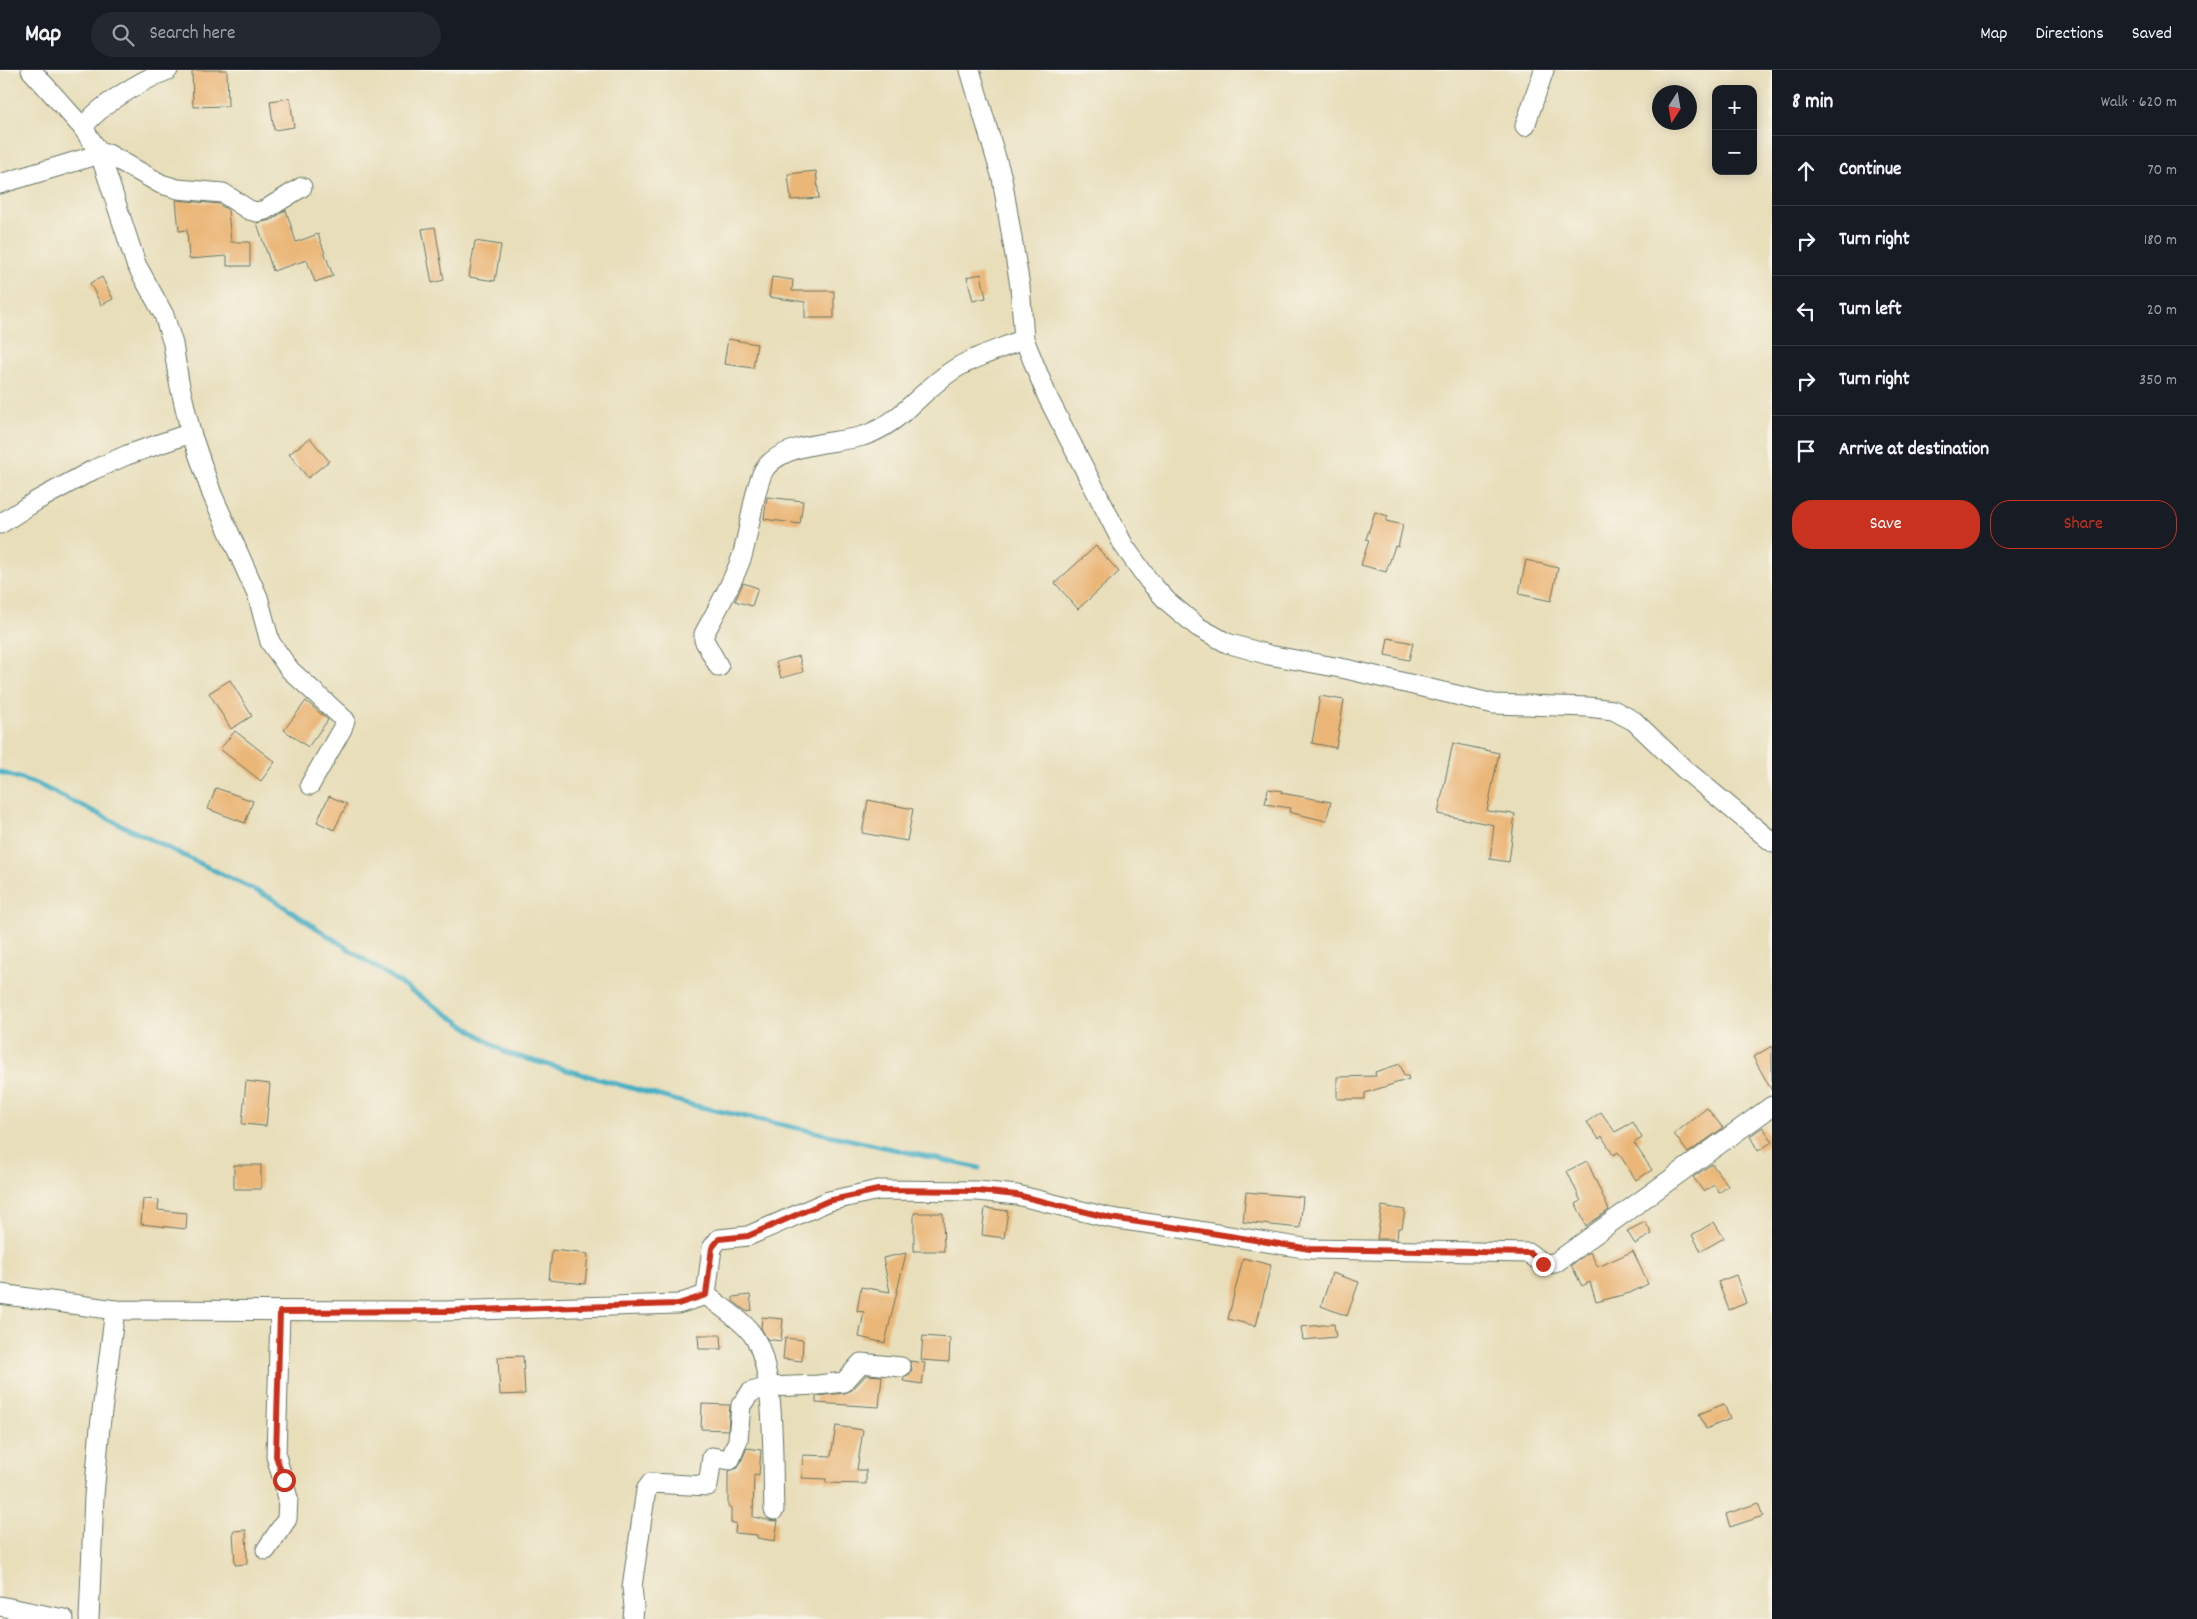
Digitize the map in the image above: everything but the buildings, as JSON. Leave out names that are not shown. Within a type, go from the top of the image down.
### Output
[{"type":"street","points":[[31,70],[83,128],[100,154],[136,264],[164,315],[173,344],[179,382],[191,433],[212,494],[258,597],[270,642],[290,670],[345,720],[342,729],[310,785]]},
{"type":"street","points":[[83,128],[96,112],[156,74],[168,70]]},
{"type":"street","points":[[970,70],[1002,178],[1020,286],[1024,339],[1048,398],[1124,546],[1167,600],[1198,627],[1227,643],[1269,655],[1346,669],[1494,704],[1588,707],[1613,710],[1634,721],[1683,768],[1772,842]]},
{"type":"street","points":[[1525,126],[1544,70]]},
{"type":"street","points":[[0,184],[100,154],[108,154],[161,184],[178,189],[223,193],[249,210],[257,212],[265,210],[302,187]]},
{"type":"street","points":[[719,667],[704,640],[704,634],[742,559],[759,486],[766,468],[778,458],[799,449],[862,436],[884,427],[910,408],[940,380],[959,367],[1024,339]]},
{"type":"street","points":[[0,524],[36,501],[93,470],[191,433]]},
{"type":"street","points":[[706,1295],[712,1248],[719,1239],[748,1236],[828,1201],[878,1190],[978,1191],[1017,1195],[1110,1218],[1310,1249],[1530,1253],[1543,1264],[1555,1263],[1772,1106]]},
{"type":"street","points":[[0,1294],[115,1310],[280,1312],[445,1311],[678,1304],[706,1295]]},
{"type":"street","points":[[706,1295],[752,1333],[761,1349],[769,1387],[774,1510]]},
{"type":"street","points":[[89,1619],[95,1486],[100,1427],[115,1310]]},
{"type":"street","points":[[266,1550],[287,1519],[288,1498],[276,1456],[280,1312]]},
{"type":"street","points":[[633,1619],[632,1587],[646,1490],[651,1483],[708,1486],[712,1456],[730,1460],[738,1440],[741,1405],[751,1392],[769,1387],[844,1382],[861,1363],[901,1367]]},
{"type":"street","points":[[0,1606],[64,1619]]},
{"type":"waterway","points":[[0,772],[37,784],[271,898],[506,1053],[692,1105],[979,1168]]},
{"type":"route","points":[[284,1480],[276,1456],[280,1312],[445,1311],[678,1304],[706,1295],[712,1248],[719,1239],[748,1236],[828,1201],[878,1190],[978,1191],[1017,1195],[1110,1218],[1310,1249],[1530,1253],[1543,1264]]}]
